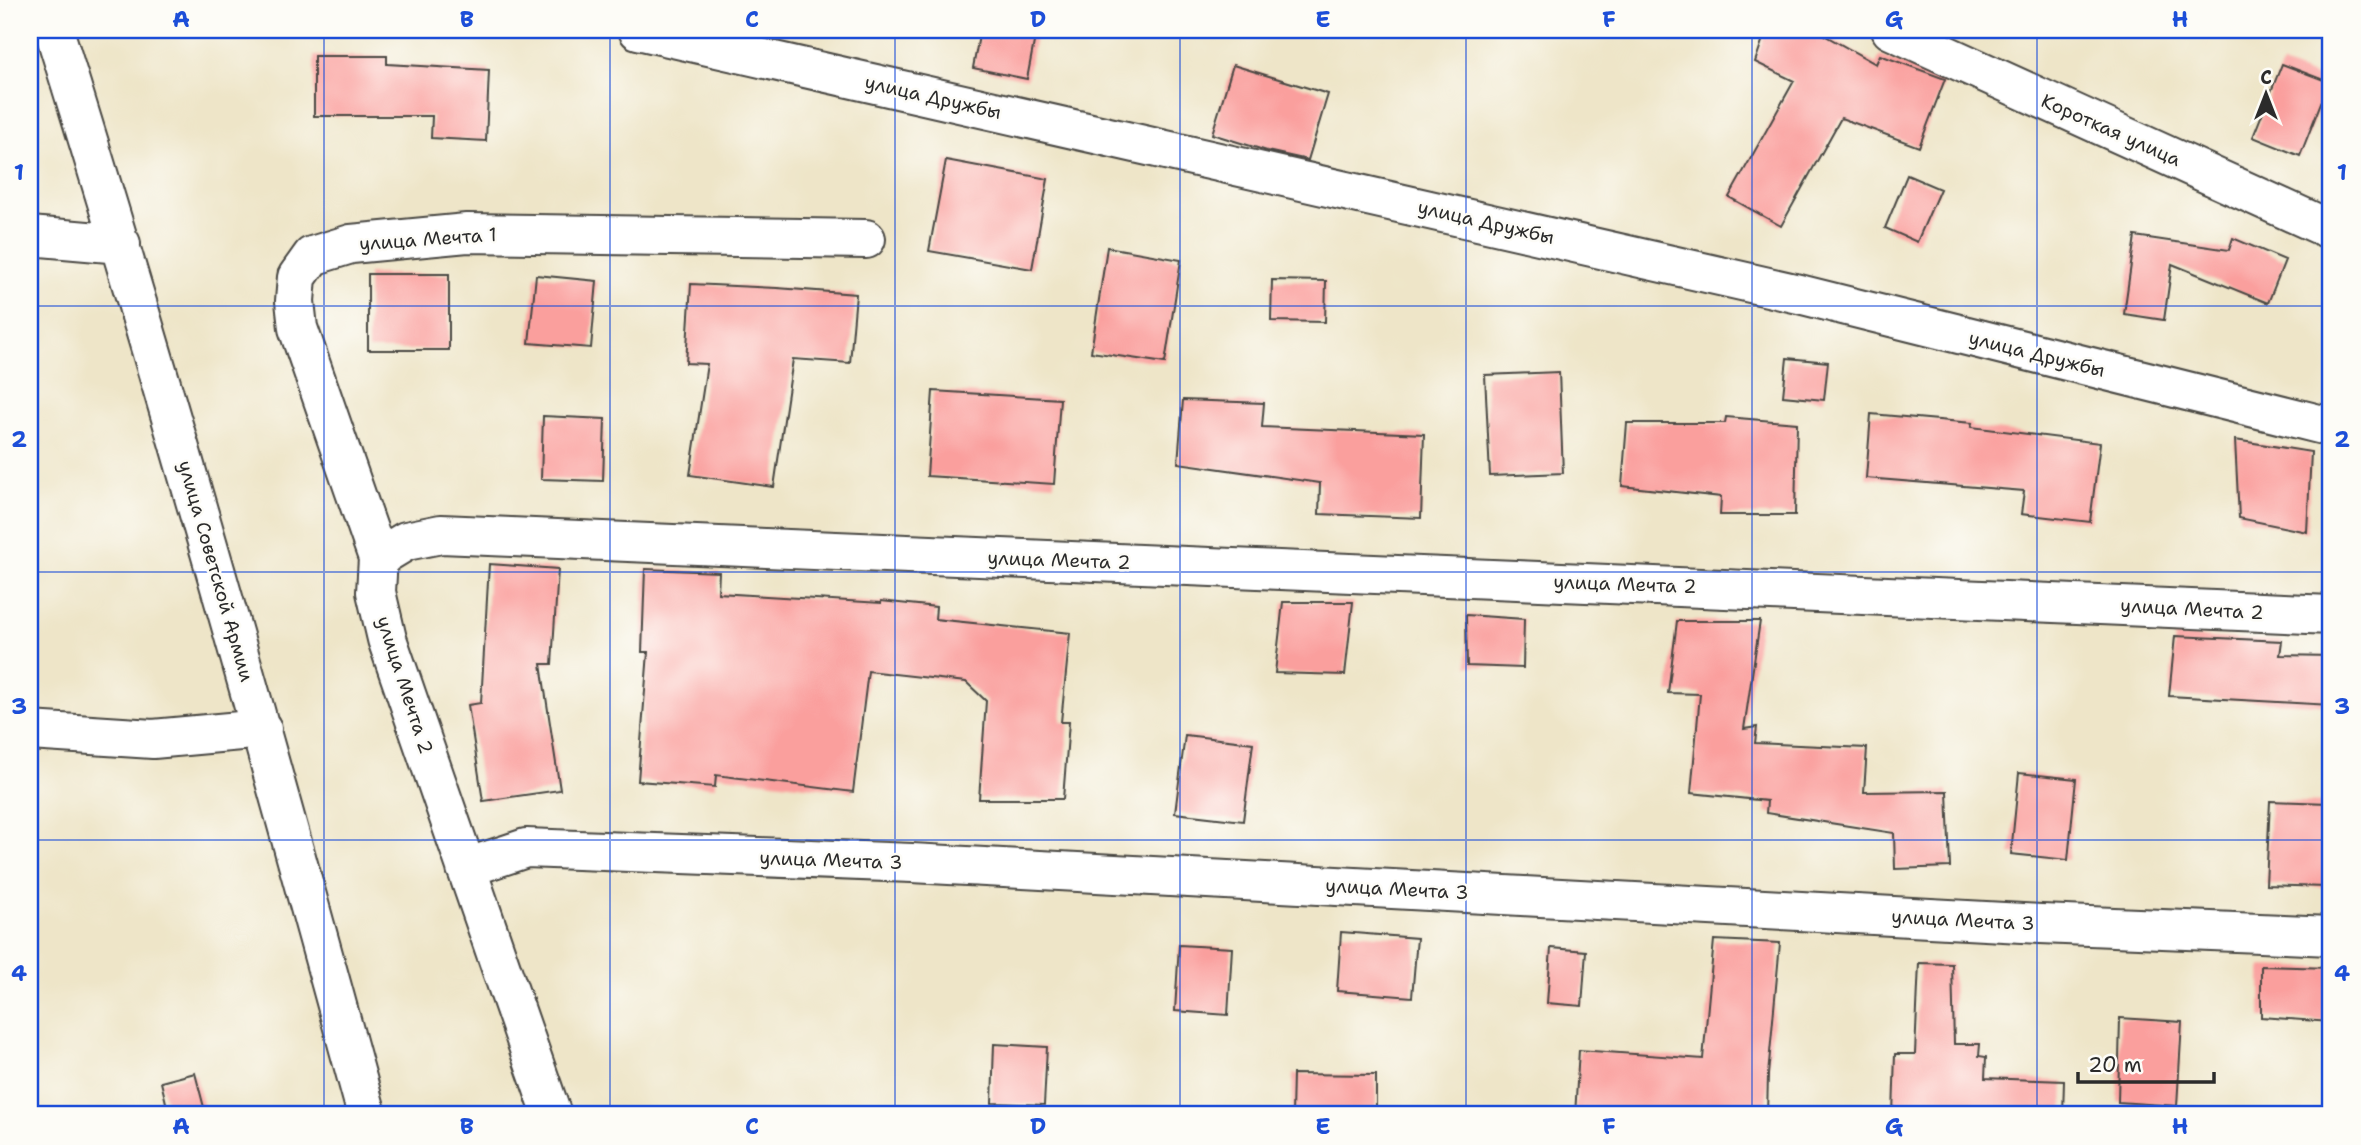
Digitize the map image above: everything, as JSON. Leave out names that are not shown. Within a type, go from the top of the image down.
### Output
[{"type":"street","name":"улица Советской Армии","points":[[54,30],[121,244],[262,729],[366,1115]]},
{"type":"street","name":"улица Дружбы","points":[[638,30],[1799,294],[2331,428]]},
{"type":"street","name":"Короткая улица","points":[[1891,30],[2331,230]]},
{"type":"street","name":"улица Мечта 1","points":[[378,558],[298,328],[295,301],[297,277],[312,256],[351,244],[467,233],[866,239]]},
{"type":"street","points":[[30,236],[121,244]]},
{"type":"street","name":"улица Мечта 2","points":[[552,1115],[387,639],[376,592],[378,558],[406,541],[441,534],[2331,615]]},
{"type":"street","points":[[30,731],[153,739],[262,729]]},
{"type":"street","name":"улица Мечта 3","points":[[466,868],[526,848],[912,863],[2041,924],[2331,936]]},
{"type":"building","points":[[980,30],[998,30],[1035,37],[1027,79],[973,68]]},
{"type":"building","points":[[1766,30],[1815,30],[1876,64],[1880,55],[1945,79],[1919,147],[1841,118],[1781,226],[1729,197],[1794,81],[1755,62]]},
{"type":"building","points":[[314,56],[387,56],[387,64],[489,70],[486,141],[431,138],[432,116],[314,116]]},
{"type":"building","points":[[2282,64],[2329,82],[2300,156],[2253,137]]},
{"type":"building","points":[[1233,65],[1328,94],[1308,160],[1212,134]]},
{"type":"building","points":[[946,160],[1048,179],[1032,269],[929,251]]},
{"type":"building","points":[[1907,175],[1940,189],[1917,242],[1885,228]]},
{"type":"building","points":[[2135,236],[2229,250],[2233,238],[2285,260],[2268,303],[2172,264],[2164,320],[2124,314]]},
{"type":"building","points":[[1107,247],[1181,260],[1165,363],[1091,352]]},
{"type":"building","points":[[368,274],[449,274],[449,350],[368,350]]},
{"type":"building","points":[[536,275],[597,281],[591,348],[529,343]]},
{"type":"building","points":[[1272,280],[1326,281],[1325,322],[1271,321]]},
{"type":"building","points":[[691,284],[856,294],[850,363],[793,359],[774,487],[690,475],[707,364],[686,363]]},
{"type":"building","points":[[1787,358],[1828,362],[1824,400],[1783,396]]},
{"type":"building","points":[[1559,372],[1563,473],[1490,476],[1485,375]]},
{"type":"building","points":[[933,391],[1060,399],[1054,484],[927,476]]},
{"type":"building","points":[[1183,400],[1264,403],[1262,427],[1424,434],[1421,518],[1319,514],[1320,483],[1178,463]]},
{"type":"building","points":[[1871,414],[1972,423],[1971,427],[2100,443],[2090,522],[2021,514],[2024,491],[1866,478]]},
{"type":"building","points":[[543,416],[605,419],[603,481],[541,479]]},
{"type":"building","points":[[1726,417],[1797,423],[1795,515],[1720,515],[1721,497],[1622,486],[1627,423],[1725,423]]},
{"type":"building","points":[[2235,440],[2311,452],[2307,532],[2239,518]]},
{"type":"building","points":[[489,564],[558,569],[552,664],[541,664],[560,790],[483,801],[468,705],[481,703]]},
{"type":"building","points":[[645,569],[719,572],[718,593],[881,601],[936,607],[935,619],[1070,633],[1061,722],[1069,722],[1063,799],[979,799],[986,701],[966,682],[868,671],[853,792],[716,775],[715,787],[638,781],[648,652],[642,652]]},
{"type":"building","points":[[1283,602],[1353,602],[1345,675],[1275,673]]},
{"type":"building","points":[[1466,615],[1524,619],[1523,668],[1467,666]]},
{"type":"building","points":[[1677,621],[1760,621],[1744,729],[1757,727],[1755,743],[1867,748],[1864,792],[1947,791],[1950,867],[1895,869],[1894,833],[1766,813],[1767,801],[1691,793],[1700,694],[1668,693]]},
{"type":"building","points":[[2175,636],[2282,641],[2280,655],[2331,656],[2331,705],[2169,696]]},
{"type":"building","points":[[1185,735],[1253,743],[1243,821],[1175,813]]},
{"type":"building","points":[[2019,773],[2076,779],[2068,860],[2011,854]]},
{"type":"building","points":[[2270,801],[2329,803],[2326,887],[2266,885]]},
{"type":"building","points":[[1341,932],[1417,938],[1412,997],[1337,991]]},
{"type":"building","points":[[1714,940],[1780,943],[1767,1115],[1575,1115],[1579,1050],[1703,1059]]},
{"type":"building","points":[[1179,945],[1232,948],[1228,1015],[1175,1011]]},
{"type":"building","points":[[1551,948],[1586,951],[1582,1006],[1547,1003]]},
{"type":"building","points":[[1919,963],[1952,964],[1954,1044],[1980,1044],[1979,1056],[1986,1057],[1985,1078],[2064,1081],[2063,1115],[1893,1115],[1895,1054],[1915,1054]]},
{"type":"building","points":[[2261,966],[2331,968],[2331,1022],[2261,1017]]},
{"type":"building","points":[[2120,1018],[2182,1022],[2177,1106],[2118,1102]]},
{"type":"building","points":[[994,1044],[1047,1047],[1044,1105],[992,1103]]},
{"type":"building","points":[[195,1073],[206,1115],[169,1115],[161,1082]]},
{"type":"building","points":[[1293,1074],[1376,1075],[1376,1115],[1292,1115]]}]
